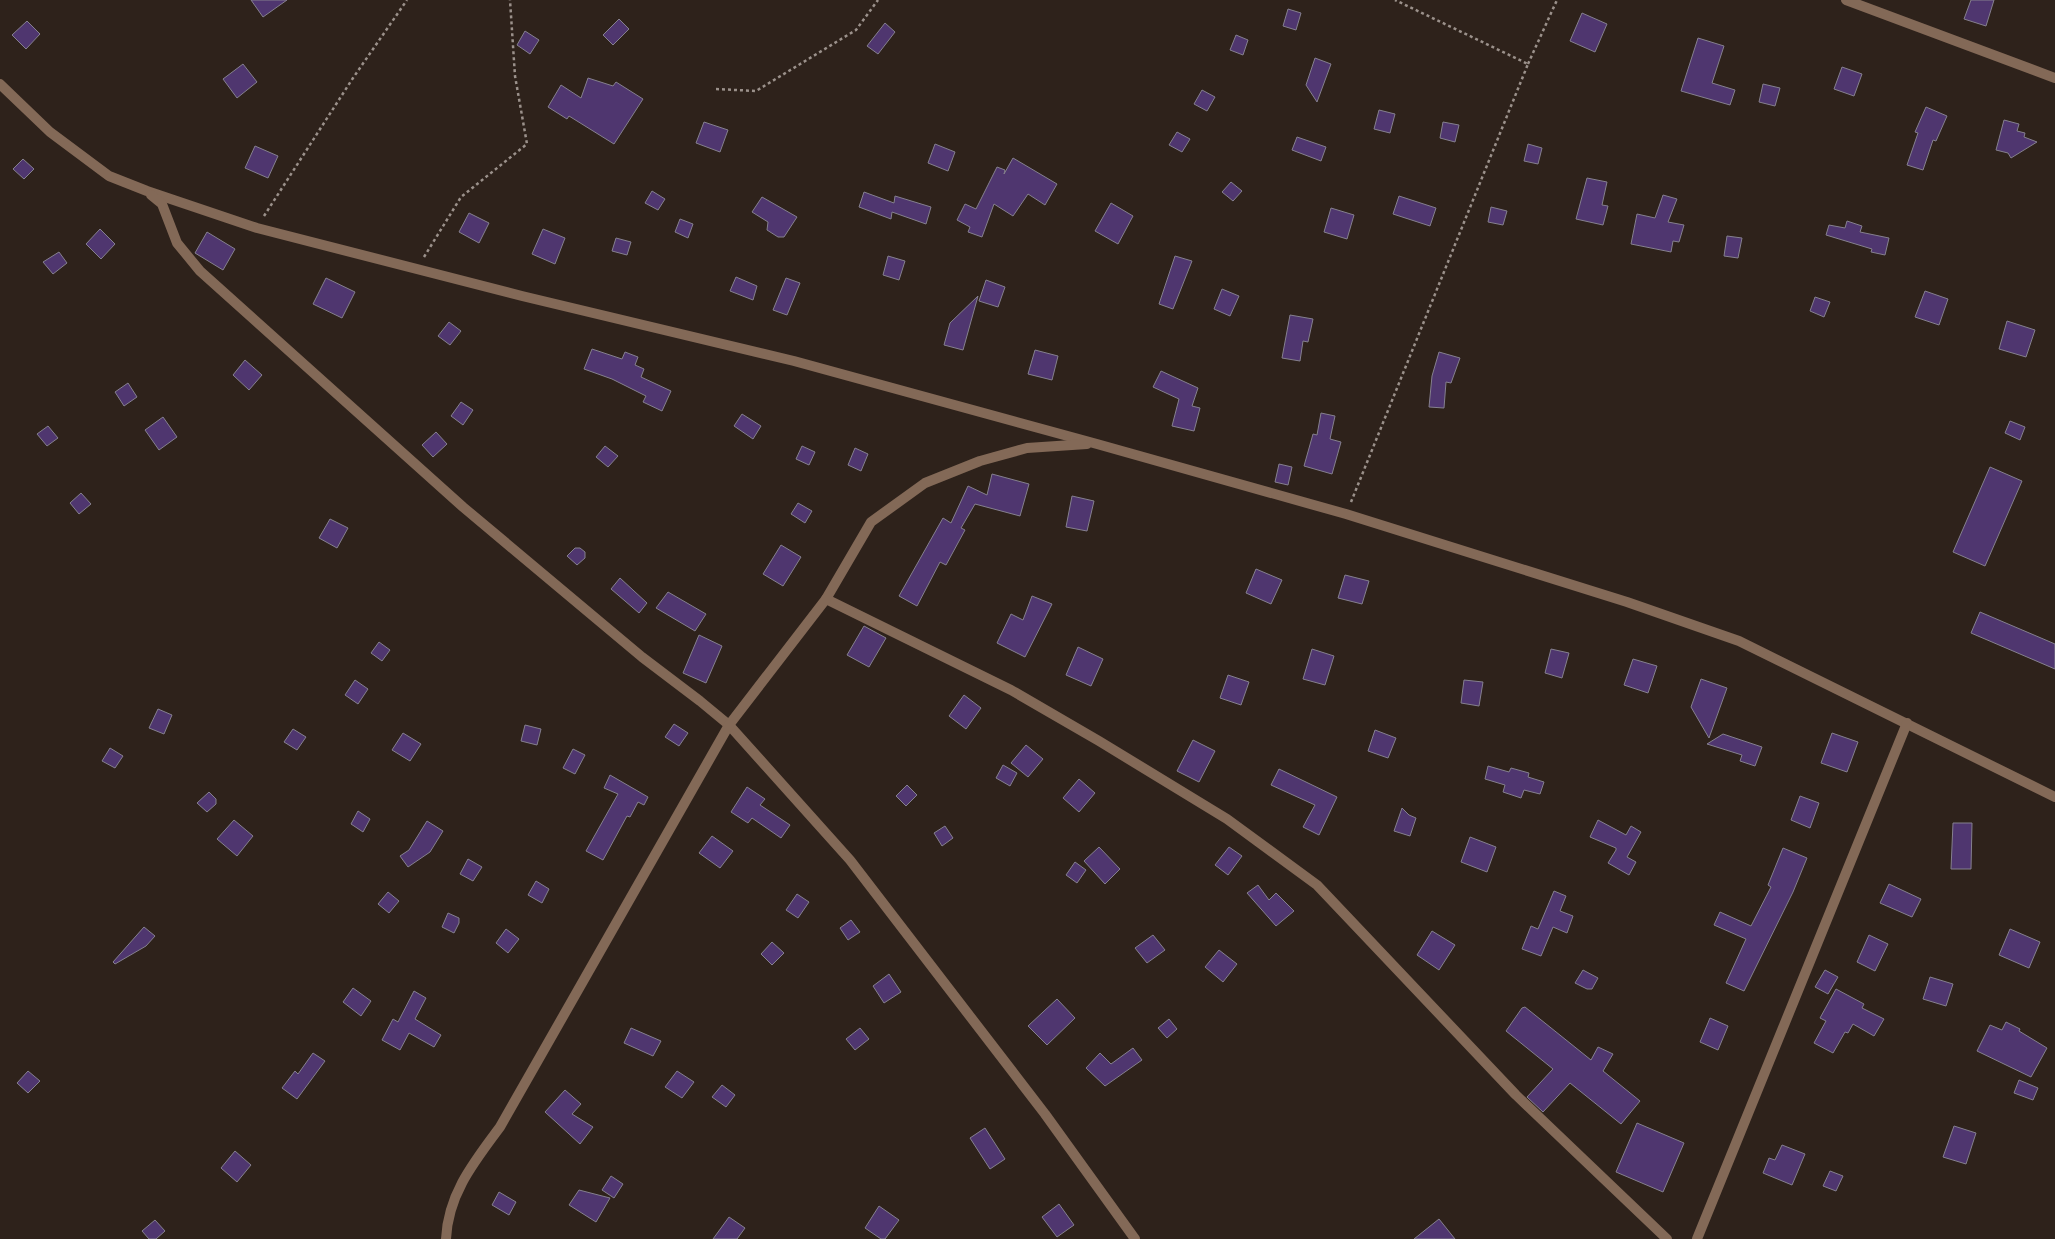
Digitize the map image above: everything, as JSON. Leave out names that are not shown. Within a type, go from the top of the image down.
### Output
[{"type":"street","points":[[1846,0],[2055,78]]},
{"type":"street","points":[[0,84],[50,132],[109,176],[147,191],[256,228],[418,268],[522,296],[794,361],[1096,444],[1346,514],[1627,602],[1739,641],[2055,797]]},
{"type":"street","points":[[147,191],[162,204],[177,243],[200,270],[463,507],[642,657],[729,725],[850,860],[1046,1114],[1135,1239]]},
{"type":"street","points":[[446,1239],[446,1227],[454,1195],[500,1126],[729,725],[826,599],[871,522],[925,483],[980,461],[1027,448],[1096,444]]},
{"type":"street","points":[[826,599],[1011,690],[1099,741],[1227,819],[1317,885],[1516,1095],[1667,1239]]},
{"type":"street","points":[[1696,1239],[1907,723]]},
{"type":"path","points":[[256,228],[353,78],[407,0]]},
{"type":"path","points":[[418,268],[462,197],[527,144],[515,76],[510,0]]},
{"type":"path","points":[[716,89],[756,91],[856,30],[878,0]]},
{"type":"path","points":[[1395,0],[1528,64]]},
{"type":"path","points":[[1346,514],[1528,64],[1557,0]]},
{"type":"building","points":[[251,0],[287,0],[263,17]]},
{"type":"building","points":[[1971,0],[1994,0],[1986,26],[1964,19]]},
{"type":"building","points":[[1288,9],[1301,13],[1296,30],[1283,26]]},
{"type":"building","points":[[1582,13],[1607,24],[1595,52],[1570,41]]},
{"type":"building","points":[[619,19],[629,29],[613,45],[603,35]]},
{"type":"building","points":[[27,21],[40,34],[26,49],[12,35]]},
{"type":"building","points":[[885,23],[895,32],[878,54],[867,46]]},
{"type":"building","points":[[525,31],[539,40],[530,54],[517,45]]},
{"type":"building","points":[[1236,35],[1248,40],[1243,55],[1230,50]]},
{"type":"building","points":[[1698,38],[1724,46],[1712,83],[1735,90],[1730,105],[1681,91]]},
{"type":"building","points":[[1315,58],[1331,64],[1317,102],[1306,85]]},
{"type":"building","points":[[243,64],[257,82],[237,98],[223,79]]},
{"type":"building","points":[[1842,67],[1862,74],[1854,96],[1834,89]]},
{"type":"building","points":[[588,78],[613,86],[616,82],[643,99],[614,144],[569,116],[567,119],[548,107],[561,85],[581,98]]},
{"type":"building","points":[[1763,84],[1780,88],[1775,106],[1759,102]]},
{"type":"building","points":[[1202,90],[1215,97],[1207,111],[1194,104]]},
{"type":"building","points":[[1926,107],[1947,116],[1936,141],[1933,140],[1923,170],[1907,165],[1918,133],[1915,132]]},
{"type":"building","points":[[1379,110],[1395,114],[1390,133],[1374,129]]},
{"type":"building","points":[[2004,120],[2019,124],[2017,131],[2025,133],[2024,137],[2037,142],[2011,158],[2008,153],[1996,150]]},
{"type":"building","points":[[704,122],[728,130],[720,152],[696,143]]},
{"type":"building","points":[[1443,122],[1459,125],[1455,142],[1440,138]]},
{"type":"building","points":[[1177,132],[1190,139],[1182,152],[1169,145]]},
{"type":"building","points":[[1297,137],[1326,147],[1321,161],[1292,150]]},
{"type":"building","points":[[935,144],[955,152],[948,171],[928,163]]},
{"type":"building","points":[[1528,144],[1542,148],[1538,164],[1524,161]]},
{"type":"building","points":[[255,146],[278,156],[268,178],[245,168]]},
{"type":"building","points":[[1013,158],[1057,184],[1045,205],[1028,194],[1013,216],[994,204],[982,237],[968,232],[970,227],[957,220],[965,204],[976,209],[997,167],[1005,170],[1004,174]]},
{"type":"building","points":[[23,159],[34,169],[24,179],[13,169]]},
{"type":"building","points":[[1587,178],[1607,182],[1602,205],[1608,206],[1603,225],[1576,219]]},
{"type":"building","points":[[1231,182],[1242,191],[1233,201],[1222,192]]},
{"type":"building","points":[[652,191],[665,199],[658,210],[645,203]]},
{"type":"building","points":[[864,192],[894,203],[895,196],[931,207],[926,224],[892,212],[891,219],[859,207]]},
{"type":"building","points":[[1663,195],[1677,199],[1668,222],[1684,225],[1679,242],[1673,241],[1671,252],[1631,244],[1637,214],[1655,218]]},
{"type":"building","points":[[1399,196],[1436,208],[1430,226],[1393,214]]},
{"type":"building","points":[[762,197],[797,217],[784,237],[778,237],[767,230],[768,222],[752,212]]},
{"type":"building","points":[[1111,203],[1133,216],[1118,244],[1095,231]]},
{"type":"building","points":[[1491,207],[1507,211],[1503,225],[1488,222]]},
{"type":"building","points":[[1331,208],[1354,215],[1347,239],[1324,232]]},
{"type":"building","points":[[469,213],[489,223],[479,243],[459,232]]},
{"type":"building","points":[[680,219],[693,224],[688,238],[675,232]]},
{"type":"building","points":[[1847,221],[1862,226],[1860,232],[1889,238],[1885,255],[1871,252],[1872,249],[1826,235],[1829,225],[1845,228]]},
{"type":"building","points":[[100,229],[115,244],[101,259],[86,244]]},
{"type":"building","points":[[543,229],[565,238],[555,264],[532,254]]},
{"type":"building","points":[[207,232],[235,249],[223,270],[195,253]]},
{"type":"building","points":[[1727,236],[1742,238],[1738,258],[1724,256]]},
{"type":"building","points":[[616,238],[631,242],[627,255],[612,251]]},
{"type":"building","points":[[59,252],[67,263],[53,274],[43,262]]},
{"type":"building","points":[[888,256],[905,261],[899,280],[883,275]]},
{"type":"building","points":[[1175,256],[1192,261],[1173,309],[1159,304]]},
{"type":"building","points":[[736,277],[757,286],[753,300],[730,291]]},
{"type":"building","points":[[326,278],[355,292],[342,318],[313,304]]},
{"type":"building","points":[[786,278],[800,283],[787,315],[773,310]]},
{"type":"building","points":[[986,280],[1005,287],[998,307],[979,301]]},
{"type":"building","points":[[1222,289],[1239,296],[1230,316],[1214,309]]},
{"type":"building","points":[[1925,291],[1948,299],[1939,325],[1915,317]]},
{"type":"building","points":[[978,296],[963,350],[944,345],[950,323]]},
{"type":"building","points":[[1815,297],[1830,302],[1824,317],[1810,311]]},
{"type":"building","points":[[1290,315],[1313,319],[1308,342],[1303,341],[1300,361],[1282,358]]},
{"type":"building","points":[[2007,321],[2035,330],[2026,357],[1999,349]]},
{"type":"building","points":[[449,322],[461,331],[450,345],[438,336]]},
{"type":"building","points":[[592,349],[622,359],[625,352],[638,357],[635,365],[644,369],[641,377],[671,391],[662,411],[643,402],[646,396],[612,379],[584,369]]},
{"type":"building","points":[[1035,350],[1058,356],[1052,380],[1028,374]]},
{"type":"building","points":[[1439,352],[1460,358],[1451,383],[1446,382],[1444,408],[1429,407],[1432,376]]},
{"type":"building","points":[[245,360],[262,375],[249,390],[233,375]]},
{"type":"building","points":[[1161,371],[1198,388],[1192,406],[1200,408],[1194,431],[1172,426],[1179,399],[1153,387]]},
{"type":"building","points":[[128,383],[137,397],[124,406],[115,392]]},
{"type":"building","points":[[461,402],[473,410],[463,425],[451,416]]},
{"type":"building","points":[[1321,413],[1335,416],[1330,439],[1341,442],[1332,474],[1304,466],[1313,434],[1317,435]]},
{"type":"building","points":[[742,414],[761,426],[753,439],[734,426]]},
{"type":"building","points":[[163,417],[177,437],[159,450],[145,430]]},
{"type":"building","points":[[2010,421],[2025,427],[2020,440],[2005,433]]},
{"type":"building","points":[[48,426],[58,438],[47,446],[37,434]]},
{"type":"building","points":[[436,432],[447,444],[433,457],[422,445]]},
{"type":"building","points":[[605,446],[618,456],[608,467],[596,457]]},
{"type":"building","points":[[802,446],[815,452],[809,465],[796,459]]},
{"type":"building","points":[[855,448],[868,454],[861,471],[848,465]]},
{"type":"building","points":[[1279,464],[1292,467],[1288,485],[1275,482]]},
{"type":"building","points":[[1990,467],[2022,481],[1985,566],[1953,552]]},
{"type":"building","points":[[992,474],[1029,484],[1020,516],[975,504],[961,528],[965,530],[946,565],[940,562],[917,606],[899,596],[943,518],[951,523],[968,486],[987,495]]},
{"type":"building","points":[[81,493],[91,504],[79,514],[70,503]]},
{"type":"building","points":[[1072,496],[1094,501],[1087,531],[1066,527]]},
{"type":"building","points":[[798,503],[812,511],[805,523],[791,514]]},
{"type":"building","points":[[330,519],[348,528],[337,548],[319,538]]},
{"type":"building","points":[[781,545],[801,557],[783,586],[763,574]]},
{"type":"building","points":[[575,548],[580,548],[585,552],[585,558],[577,565],[567,556]]},
{"type":"building","points":[[1256,569],[1282,580],[1271,604],[1246,593]]},
{"type":"building","points":[[1345,575],[1369,581],[1362,604],[1338,598]]},
{"type":"building","points":[[620,578],[647,603],[639,613],[611,589]]},
{"type":"building","points":[[668,592],[706,614],[695,631],[656,608]]},
{"type":"building","points":[[1032,596],[1052,604],[1025,657],[997,643],[1011,614],[1023,620]]},
{"type":"building","points":[[1980,612],[2055,644],[2055,669],[1971,633]]},
{"type":"building","points":[[864,626],[886,638],[869,667],[847,655]]},
{"type":"building","points":[[699,635],[722,646],[706,683],[683,673]]},
{"type":"building","points":[[379,642],[390,650],[382,661],[371,653]]},
{"type":"building","points":[[1078,647],[1103,659],[1091,686],[1066,675]]},
{"type":"building","points":[[1312,649],[1334,656],[1325,685],[1303,679]]},
{"type":"building","points":[[1551,649],[1569,653],[1562,678],[1545,673]]},
{"type":"building","points":[[1633,659],[1657,666],[1648,693],[1624,685]]},
{"type":"building","points":[[1228,675],[1249,682],[1241,705],[1220,698]]},
{"type":"building","points":[[1701,679],[1727,688],[1709,738],[1691,707]]},
{"type":"building","points":[[355,680],[368,689],[358,704],[345,695]]},
{"type":"building","points":[[1464,680],[1483,682],[1479,706],[1461,703]]},
{"type":"building","points":[[964,695],[981,708],[966,729],[949,716]]},
{"type":"building","points":[[158,709],[172,715],[164,734],[149,728]]},
{"type":"building","points":[[674,724],[688,733],[679,746],[665,737]]},
{"type":"building","points":[[525,725],[541,729],[537,745],[521,741]]},
{"type":"building","points":[[293,729],[306,737],[297,750],[284,742]]},
{"type":"building","points":[[1375,730],[1396,738],[1388,758],[1368,751]]},
{"type":"building","points":[[403,733],[421,744],[410,761],[392,750]]},
{"type":"building","points":[[1832,733],[1858,742],[1847,772],[1821,763]]},
{"type":"building","points":[[1723,734],[1762,747],[1755,766],[1740,761],[1742,755],[1707,744]]},
{"type":"building","points":[[1193,740],[1215,751],[1199,782],[1177,771]]},
{"type":"building","points":[[1026,745],[1043,759],[1028,777],[1011,763]]},
{"type":"building","points":[[110,748],[123,756],[115,768],[102,761]]},
{"type":"building","points":[[573,749],[585,755],[575,774],[563,768]]},
{"type":"building","points":[[1003,765],[1017,773],[1010,786],[996,778]]},
{"type":"building","points":[[1488,766],[1509,772],[1511,768],[1529,773],[1528,777],[1544,782],[1540,794],[1524,790],[1521,798],[1503,792],[1505,785],[1485,779]]},
{"type":"building","points":[[1279,769],[1337,797],[1319,835],[1303,827],[1315,805],[1271,785]]},
{"type":"building","points":[[610,775],[648,797],[644,805],[638,802],[630,817],[627,816],[603,860],[586,851],[618,794],[604,788]]},
{"type":"building","points":[[1079,779],[1095,793],[1079,812],[1063,798]]},
{"type":"building","points":[[907,785],[917,795],[906,806],[896,796]]},
{"type":"building","points":[[747,787],[765,799],[760,805],[790,825],[781,838],[752,818],[748,823],[731,812]]},
{"type":"building","points":[[209,792],[216,799],[216,804],[207,812],[197,803]]},
{"type":"building","points":[[1800,796],[1819,803],[1810,828],[1791,820]]},
{"type":"building","points":[[1402,808],[1409,815],[1416,818],[1410,836],[1394,831]]},
{"type":"building","points":[[358,811],[370,819],[363,832],[351,824]]},
{"type":"building","points":[[234,820],[253,836],[237,856],[217,839]]},
{"type":"building","points":[[1598,820],[1626,835],[1631,826],[1641,832],[1627,857],[1636,862],[1629,875],[1608,863],[1616,848],[1590,837]]},
{"type":"building","points":[[427,821],[443,831],[430,852],[408,867],[400,856],[409,850]]},
{"type":"building","points":[[1953,823],[1972,823],[1971,869],[1951,869]]},
{"type":"building","points":[[945,826],[953,838],[942,846],[934,833]]},
{"type":"building","points":[[712,836],[733,851],[720,868],[699,853]]},
{"type":"building","points":[[1470,837],[1496,847],[1487,872],[1461,862]]},
{"type":"building","points":[[1099,847],[1120,869],[1105,884],[1084,861]]},
{"type":"building","points":[[1229,847],[1242,856],[1228,875],[1215,865]]},
{"type":"building","points":[[1783,848],[1807,858],[1793,892],[1744,991],[1726,983],[1746,939],[1714,925],[1720,912],[1751,926],[1771,887],[1768,885]]},
{"type":"building","points":[[468,859],[482,867],[473,881],[460,874]]},
{"type":"building","points":[[1075,862],[1086,870],[1077,883],[1066,875]]},
{"type":"building","points":[[536,881],[549,889],[542,903],[528,895]]},
{"type":"building","points":[[1889,884],[1921,899],[1912,917],[1880,903]]},
{"type":"building","points":[[1258,885],[1269,900],[1276,893],[1294,911],[1276,926],[1247,893]]},
{"type":"building","points":[[1554,891],[1566,896],[1560,911],[1573,916],[1567,933],[1553,927],[1541,956],[1522,949],[1531,926],[1538,929]]},
{"type":"building","points":[[388,892],[399,901],[389,913],[378,904]]},
{"type":"building","points":[[797,894],[809,902],[798,918],[786,910]]},
{"type":"building","points":[[448,913],[459,918],[459,923],[454,933],[442,927]]},
{"type":"building","points":[[851,920],[860,932],[848,940],[840,928]]},
{"type":"building","points":[[144,927],[155,936],[146,946],[115,964],[113,962]]},
{"type":"building","points":[[506,929],[519,939],[508,953],[496,943]]},
{"type":"building","points":[[2010,929],[2040,942],[2029,968],[1999,955]]},
{"type":"building","points":[[1432,931],[1455,945],[1439,970],[1417,955]]},
{"type":"building","points":[[1153,935],[1165,950],[1147,963],[1135,948]]},
{"type":"building","points":[[1869,935],[1888,944],[1875,971],[1857,962]]},
{"type":"building","points":[[772,942],[784,953],[772,965],[761,954]]},
{"type":"building","points":[[1219,950],[1237,964],[1223,982],[1205,967]]},
{"type":"building","points":[[1583,970],[1598,978],[1592,989],[1587,989],[1575,983]]},
{"type":"building","points":[[1825,970],[1838,977],[1828,994],[1815,987]]},
{"type":"building","points":[[889,974],[901,992],[884,1003],[873,986]]},
{"type":"building","points":[[1930,977],[1953,984],[1946,1006],[1923,999]]},
{"type":"building","points":[[353,988],[371,1001],[361,1016],[343,1002]]},
{"type":"building","points":[[1836,989],[1864,1004],[1862,1008],[1884,1019],[1874,1036],[1853,1024],[1848,1033],[1845,1032],[1833,1053],[1814,1043],[1826,1021],[1820,1018]]},
{"type":"building","points":[[414,991],[426,998],[415,1019],[441,1035],[434,1047],[409,1033],[400,1050],[382,1040],[393,1019],[398,1022]]},
{"type":"building","points":[[1057,999],[1075,1018],[1047,1045],[1028,1026]]},
{"type":"building","points":[[1525,1007],[1591,1060],[1598,1047],[1613,1054],[1603,1071],[1640,1101],[1621,1124],[1570,1083],[1543,1112],[1527,1097],[1553,1069],[1506,1031],[1522,1008]]},
{"type":"building","points":[[1710,1018],[1728,1026],[1718,1050],[1700,1042]]},
{"type":"building","points":[[1169,1019],[1177,1029],[1167,1038],[1158,1028]]},
{"type":"building","points":[[2006,1022],[2020,1029],[2019,1031],[2047,1048],[2031,1077],[1977,1051],[1990,1025],[2002,1030]]},
{"type":"building","points":[[631,1028],[661,1041],[653,1056],[624,1043]]},
{"type":"building","points":[[860,1028],[869,1039],[855,1050],[846,1039]]},
{"type":"building","points":[[1133,1048],[1142,1060],[1105,1086],[1086,1068],[1100,1053],[1111,1064]]},
{"type":"building","points":[[313,1053],[325,1061],[297,1099],[282,1088],[295,1071],[298,1074]]},
{"type":"building","points":[[28,1071],[40,1081],[28,1093],[17,1083]]},
{"type":"building","points":[[677,1071],[694,1082],[682,1098],[665,1087]]},
{"type":"building","points":[[2019,1080],[2038,1088],[2033,1100],[2014,1093]]},
{"type":"building","points":[[722,1085],[735,1095],[726,1107],[712,1097]]},
{"type":"building","points":[[565,1090],[581,1104],[572,1114],[593,1127],[580,1144],[545,1112]]},
{"type":"building","points":[[1637,1123],[1684,1143],[1663,1192],[1616,1172]]},
{"type":"building","points":[[1954,1126],[1976,1133],[1966,1164],[1943,1157]]},
{"type":"building","points":[[985,1128],[1005,1159],[990,1169],[970,1138]]},
{"type":"building","points":[[1782,1145],[1805,1154],[1792,1185],[1763,1173],[1769,1158],[1775,1160]]},
{"type":"building","points":[[235,1151],[251,1165],[237,1182],[221,1168]]},
{"type":"building","points":[[1830,1171],[1843,1176],[1836,1191],[1823,1186]]},
{"type":"building","points":[[611,1176],[623,1184],[614,1198],[602,1190]]},
{"type":"building","points":[[579,1190],[610,1198],[596,1222],[569,1205]]},
{"type":"building","points":[[499,1192],[516,1202],[509,1215],[492,1205]]},
{"type":"building","points":[[1059,1204],[1074,1225],[1057,1237],[1042,1217]]},
{"type":"building","points":[[879,1206],[899,1220],[885,1239],[881,1239],[865,1228]]},
{"type":"building","points":[[729,1217],[745,1228],[737,1239],[713,1239]]},
{"type":"building","points":[[1439,1219],[1455,1239],[1414,1239]]},
{"type":"building","points":[[155,1220],[165,1231],[156,1239],[149,1239],[142,1231]]}]
